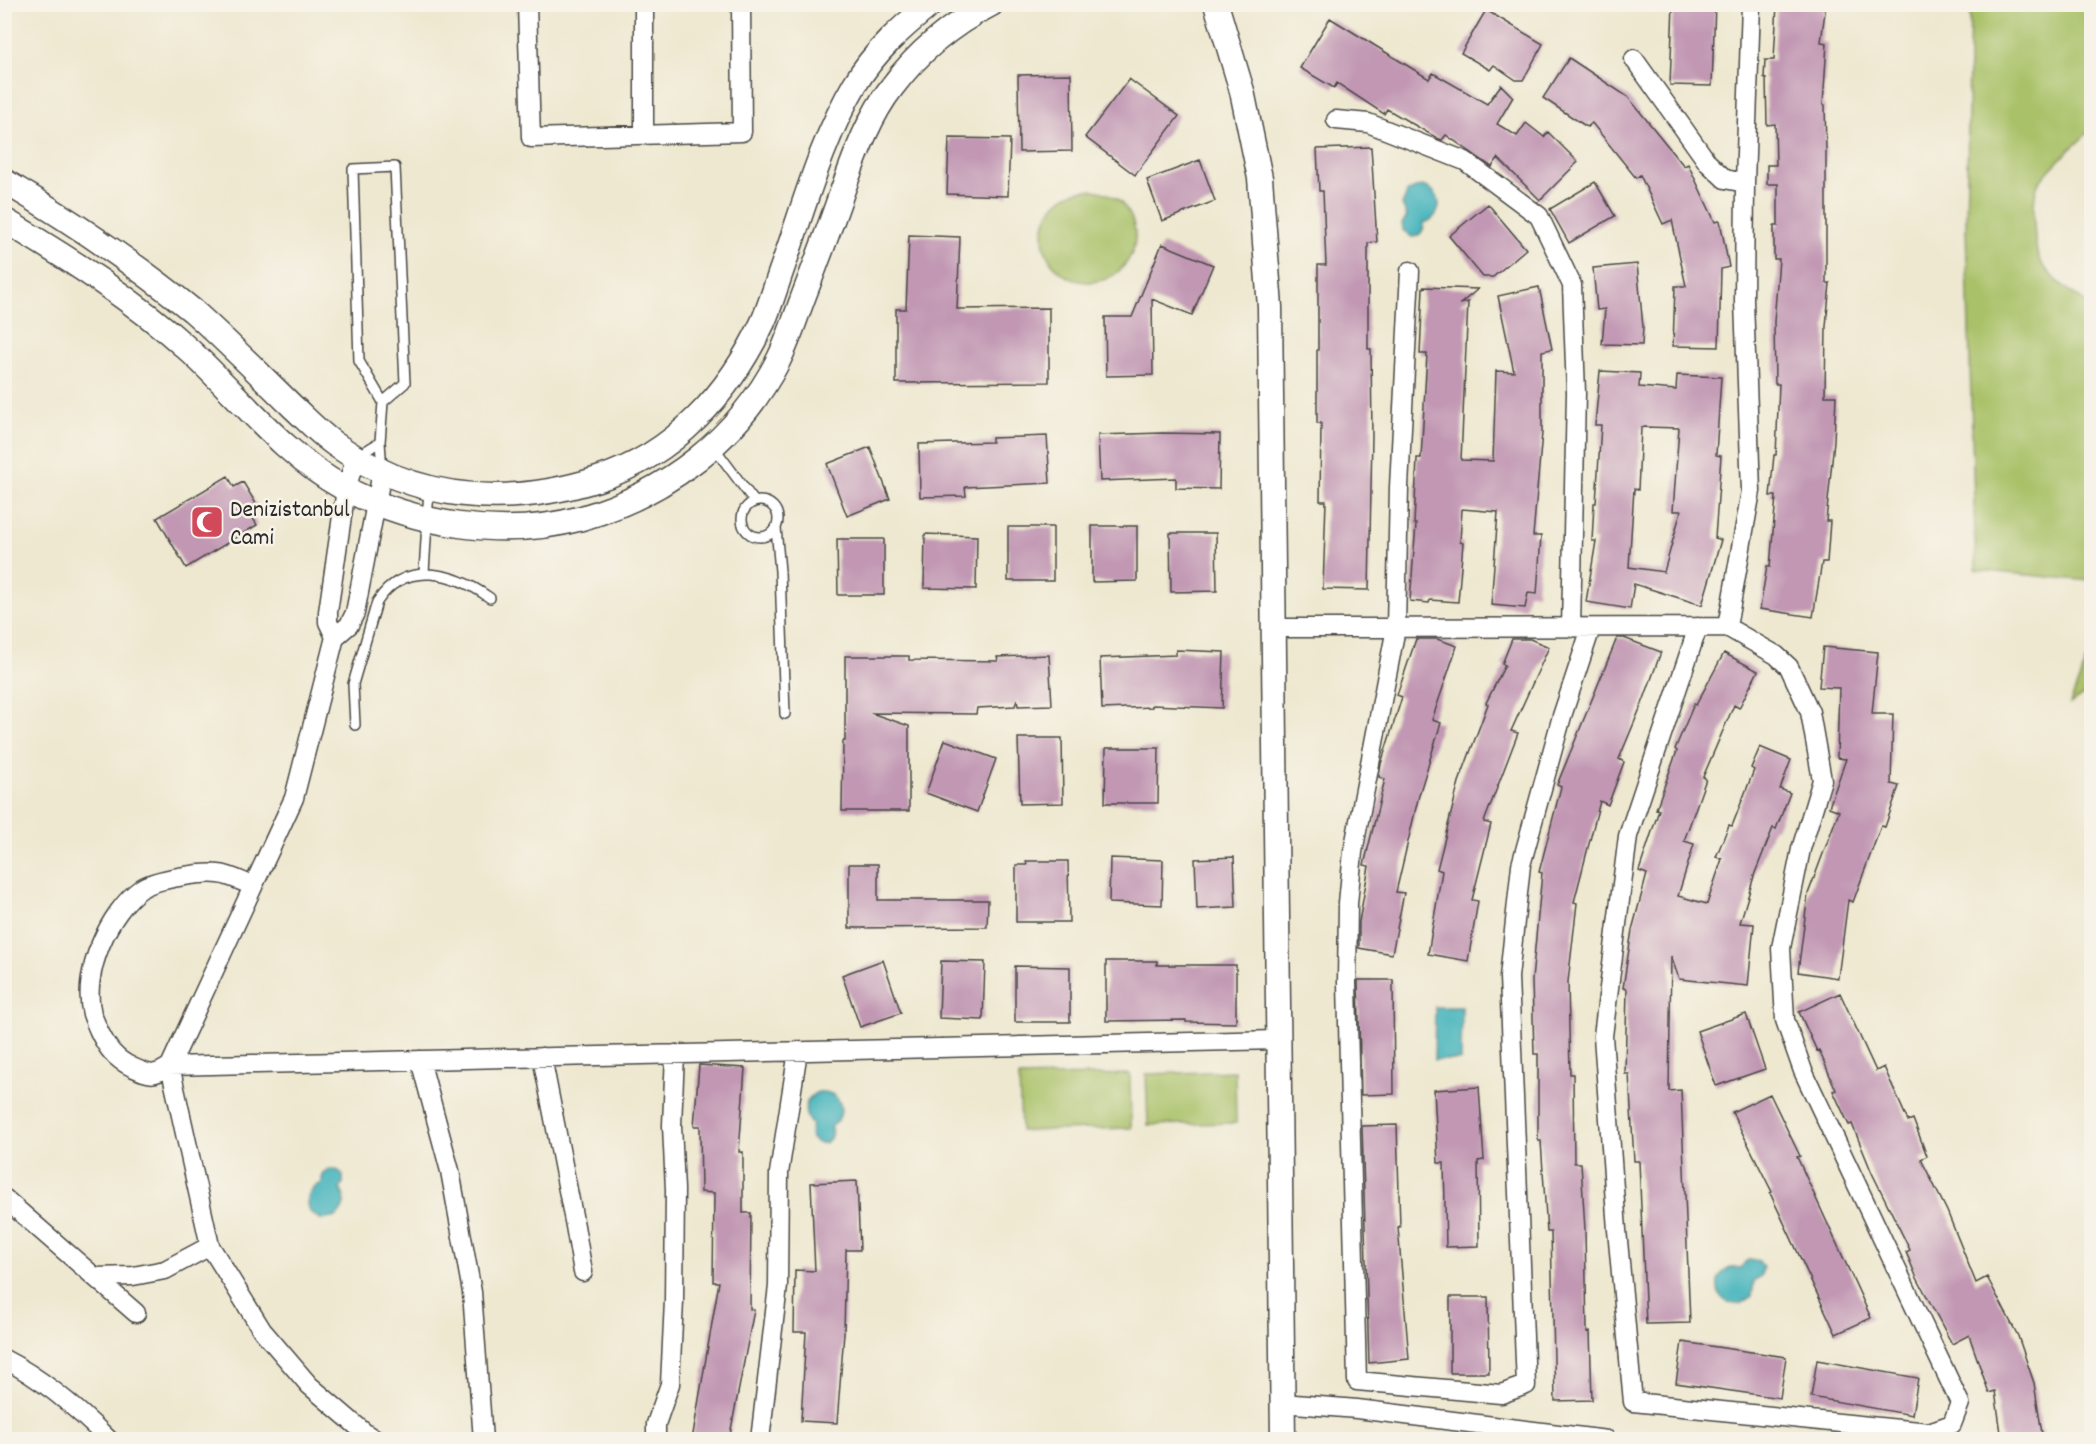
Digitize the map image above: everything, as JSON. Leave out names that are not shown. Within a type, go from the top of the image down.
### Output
[{"type":"street","points":[[526,4],[531,138],[742,132],[741,4]]},
{"type":"street","points":[[644,4],[644,135]]},
{"type":"street","points":[[4,220],[61,254],[143,313],[188,349],[317,472],[346,489],[427,519],[480,528],[508,529],[565,522],[594,514],[685,470],[713,446],[750,406],[780,357],[867,129],[890,89],[917,58],[946,31],[991,4]]},
{"type":"street","points":[[1216,4],[1242,91],[1260,178],[1270,307],[1283,1440]]},
{"type":"street","points":[[1727,627],[1751,491],[1744,301],[1750,4]]},
{"type":"street","points":[[4,182],[84,231],[153,280],[194,313],[327,437],[382,472],[407,483],[471,495],[533,495],[570,488],[613,474],[650,456],[681,433],[724,388],[744,360],[765,318],[827,143],[856,82],[893,36],[925,6]]},
{"type":"street","points":[[1634,59],[1708,163],[1725,178],[1745,183]]},
{"type":"street","points":[[1336,120],[1368,123],[1465,161],[1539,216],[1572,285],[1576,393],[1570,628]]},
{"type":"street","points":[[1410,271],[1399,487],[1396,628],[1353,852],[1348,903],[1357,1381],[1501,1394],[1526,1385],[1516,1200],[1509,977],[1521,865],[1562,716],[1591,628]]},
{"type":"street","points":[[335,637],[328,622],[328,612],[346,489],[356,457]]},
{"type":"street","points":[[376,1440],[309,1385],[262,1330],[210,1246],[170,1066],[294,798],[335,637],[349,625],[355,613],[382,472]]},
{"type":"street","points":[[1273,628],[1591,628],[1698,627],[1727,627],[1776,655],[1789,667],[1810,712],[1822,780],[1801,849],[1781,948],[1785,1020],[1803,1071],[1960,1403],[1952,1424],[1929,1432],[1633,1402],[1602,1036],[1628,836],[1698,627]]},
{"type":"street","points":[[253,886],[219,874],[183,875],[144,887],[117,911],[99,947],[90,980],[92,1013],[107,1049],[128,1065],[150,1075],[159,1073],[170,1066],[1278,1040]]},
{"type":"street","points":[[760,1440],[778,1286],[779,1173],[798,1051]]},
{"type":"street","points":[[656,1440],[656,1424],[670,1384],[674,1301],[675,1190],[672,1125],[675,1054]]},
{"type":"street","points":[[542,1057],[583,1272]]},
{"type":"street","points":[[420,1060],[450,1172],[472,1292],[483,1440]]},
{"type":"street","points":[[4,1198],[136,1313]]},
{"type":"street","points":[[94,1277],[133,1276],[165,1270],[210,1246]]},
{"type":"street","points":[[4,1359],[22,1368],[63,1398],[109,1440]]},
{"type":"street","points":[[1282,1403],[1472,1422],[1607,1440]]},
{"type":"lane","points":[[382,472],[380,442],[383,402],[358,362],[353,169],[395,167],[405,383],[383,402]]},
{"type":"lane","points":[[356,457],[380,442]]},
{"type":"lane","points":[[713,446],[754,501]]},
{"type":"lane","points":[[424,573],[429,488]]},
{"type":"lane","points":[[776,528],[766,536],[760,538],[754,536],[744,528],[742,516],[744,509],[754,501],[760,500],[772,505],[778,516],[776,528],[780,571],[785,714]]},
{"type":"lane","points":[[355,725],[353,684],[377,602],[383,592],[402,578],[424,573],[456,579],[474,586],[490,598]]},
{"type":"green space","points":[[1970,5],[2091,5],[2091,130],[2057,162],[2039,183],[2036,189],[2034,211],[2035,237],[2042,264],[2058,282],[2091,306],[2091,581],[1976,570],[1966,228]]},
{"type":"green space","points":[[1089,190],[1106,194],[1121,204],[1131,219],[1135,236],[1131,253],[1121,268],[1106,278],[1089,282],[1072,278],[1057,268],[1047,253],[1043,236],[1047,219],[1057,204],[1072,194]]},
{"type":"green space","points":[[2091,648],[2091,689],[2070,704]]},
{"type":"green space","points":[[1235,1071],[1236,1123],[1148,1125],[1146,1074]]},
{"type":"green space","points":[[1130,1074],[1131,1128],[1021,1131],[1019,1077]]},
{"type":"water","points":[[1421,186],[1434,192],[1438,198],[1438,209],[1431,220],[1424,223],[1421,233],[1412,237],[1403,230],[1402,224],[1407,216],[1402,205],[1408,191]]},
{"type":"water","points":[[1435,1007],[1462,1007],[1461,1060],[1434,1060]]},
{"type":"water","points":[[818,1092],[832,1095],[840,1104],[841,1110],[837,1122],[831,1127],[829,1140],[825,1143],[815,1142],[812,1138],[810,1132],[812,1125],[805,1111],[807,1102]]},
{"type":"water","points":[[330,1169],[339,1171],[343,1175],[343,1184],[340,1189],[344,1196],[344,1204],[336,1217],[322,1220],[310,1212],[308,1199],[311,1191],[322,1183],[323,1175]]},
{"type":"water","points":[[1750,1259],[1759,1261],[1763,1268],[1761,1276],[1754,1281],[1752,1296],[1740,1304],[1730,1303],[1723,1299],[1719,1292],[1719,1278],[1731,1268],[1741,1268]]},
{"type":"building","points":[[1673,4],[1715,4],[1712,86],[1670,85]]},
{"type":"building","points":[[1777,4],[1826,4],[1821,42],[1827,43],[1823,105],[1825,105],[1826,151],[1826,283],[1830,283],[1826,326],[1825,396],[1836,396],[1826,521],[1830,521],[1827,562],[1822,562],[1813,617],[1760,609],[1767,566],[1770,567],[1776,496],[1770,496],[1774,455],[1776,455],[1779,384],[1775,384],[1774,322],[1779,259],[1774,259],[1774,226],[1778,226],[1778,184],[1767,184],[1767,165],[1776,165],[1775,124],[1767,125],[1766,79],[1764,78],[1765,60],[1774,60]]},
{"type":"building","points":[[1486,10],[1543,44],[1523,80],[1516,80],[1494,65],[1490,70],[1461,53]]},
{"type":"building","points":[[1330,18],[1429,79],[1433,73],[1487,104],[1501,85],[1513,97],[1497,124],[1517,136],[1526,123],[1544,137],[1548,132],[1578,162],[1540,200],[1498,158],[1492,167],[1446,135],[1442,140],[1437,138],[1387,109],[1384,114],[1337,83],[1334,88],[1300,68]]},
{"type":"building","points":[[1569,58],[1628,97],[1684,166],[1688,164],[1715,222],[1720,221],[1729,267],[1721,269],[1719,347],[1673,346],[1675,286],[1686,286],[1672,220],[1663,224],[1640,175],[1636,178],[1592,123],[1587,127],[1543,98]]},
{"type":"building","points":[[1071,74],[1072,151],[1019,152],[1018,75]]},
{"type":"building","points":[[1129,79],[1179,116],[1135,175],[1085,137]]},
{"type":"building","points":[[949,138],[1010,139],[1008,196],[947,194]]},
{"type":"building","points":[[1371,147],[1377,242],[1368,243],[1368,349],[1371,349],[1372,436],[1369,590],[1323,589],[1326,501],[1320,501],[1321,423],[1317,423],[1317,350],[1318,265],[1326,265],[1323,191],[1319,191],[1317,149]]},
{"type":"building","points":[[1200,160],[1215,201],[1162,221],[1147,180]]},
{"type":"building","points":[[1595,182],[1615,216],[1569,243],[1550,209]]},
{"type":"building","points":[[1488,204],[1526,249],[1493,277],[1483,277],[1449,236]]},
{"type":"building","points":[[909,235],[960,237],[957,309],[1049,308],[1049,382],[896,383],[896,309],[906,309]]},
{"type":"building","points":[[1162,244],[1213,265],[1192,315],[1152,299],[1153,375],[1106,376],[1105,317],[1132,317]]},
{"type":"building","points":[[1637,264],[1643,327],[1642,345],[1602,344],[1605,309],[1597,310],[1593,268]]},
{"type":"building","points":[[1423,287],[1478,289],[1460,304],[1468,302],[1461,460],[1493,461],[1496,371],[1514,372],[1498,296],[1539,287],[1552,349],[1542,351],[1542,433],[1533,536],[1541,536],[1537,594],[1528,593],[1525,608],[1491,605],[1498,512],[1462,509],[1460,542],[1463,543],[1458,602],[1410,601],[1416,524],[1414,524],[1417,458],[1421,458],[1427,354],[1420,354]]},
{"type":"building","points":[[1600,371],[1640,373],[1639,387],[1676,390],[1677,375],[1721,377],[1716,455],[1721,456],[1715,538],[1721,540],[1702,605],[1634,584],[1630,609],[1586,602],[1596,541],[1592,541],[1601,425],[1595,425]],"holes":[[[1641,428],[1679,428],[1673,511],[1681,511],[1664,572],[1629,567],[1634,489],[1638,490]]]},
{"type":"building","points":[[1220,434],[1219,489],[1176,488],[1176,478],[1100,481],[1098,435]]},
{"type":"building","points":[[1047,436],[1050,483],[965,487],[966,496],[920,497],[919,444],[992,442],[992,438]]},
{"type":"building","points":[[870,447],[890,499],[847,516],[827,464]]},
{"type":"building","name":"Denizistanbul Cami","points":[[228,476],[234,487],[243,482],[258,507],[250,513],[257,525],[186,568],[157,518]]},
{"type":"building","points":[[1092,526],[1137,526],[1137,581],[1092,582]]},
{"type":"building","points":[[1008,527],[1053,527],[1053,581],[1008,581]]},
{"type":"building","points":[[1170,533],[1216,533],[1217,591],[1171,592]]},
{"type":"building","points":[[925,534],[977,536],[976,589],[924,588]]},
{"type":"building","points":[[837,539],[884,539],[884,595],[838,595]]},
{"type":"building","points":[[1617,638],[1624,638],[1661,652],[1619,759],[1624,762],[1608,805],[1600,801],[1574,902],[1577,903],[1568,982],[1570,1074],[1573,1074],[1574,1163],[1581,1163],[1587,1332],[1590,1331],[1592,1400],[1555,1401],[1551,1232],[1547,1232],[1541,1141],[1538,1141],[1538,1054],[1534,1054],[1532,980],[1542,873],[1539,872],[1561,787],[1557,785]]},
{"type":"building","points":[[1416,639],[1437,639],[1457,646],[1432,720],[1441,723],[1419,795],[1396,892],[1404,893],[1392,954],[1359,948],[1359,922],[1369,866],[1364,865],[1385,779],[1379,777],[1381,764],[1402,697],[1397,695]]},
{"type":"building","points":[[1512,639],[1530,639],[1549,647],[1511,731],[1518,733],[1484,822],[1491,824],[1472,900],[1478,901],[1468,961],[1428,954],[1442,871],[1437,869],[1459,782],[1488,704],[1486,703],[1505,665],[1502,664]]},
{"type":"building","points":[[1823,647],[1878,652],[1872,714],[1893,714],[1891,784],[1899,786],[1885,827],[1881,826],[1853,902],[1848,900],[1838,978],[1798,972],[1808,894],[1839,811],[1829,807],[1846,759],[1837,758],[1839,688],[1819,687]]},
{"type":"building","points":[[1176,650],[1224,652],[1222,708],[1152,705],[1152,707],[1102,709],[1100,658],[1176,655]]},
{"type":"building","points":[[1724,653],[1758,671],[1739,708],[1734,705],[1703,777],[1706,779],[1684,841],[1694,844],[1678,896],[1707,904],[1722,859],[1716,857],[1729,825],[1732,826],[1754,770],[1751,768],[1760,747],[1791,760],[1780,789],[1790,793],[1755,873],[1740,923],[1754,924],[1748,986],[1679,979],[1671,956],[1669,1091],[1681,1090],[1690,1323],[1646,1324],[1639,1161],[1634,1161],[1629,1074],[1625,1074],[1627,989],[1623,988],[1632,930],[1647,874],[1639,871],[1659,810],[1656,809],[1677,751],[1675,749],[1694,704],[1696,705]]},
{"type":"building","points":[[1049,655],[1052,705],[1018,706],[1017,699],[1015,706],[977,708],[976,714],[871,713],[909,726],[909,811],[842,811],[845,656],[909,656],[909,660],[998,661],[997,657]]},
{"type":"building","points":[[1018,738],[1062,738],[1063,803],[1020,804]]},
{"type":"building","points":[[945,740],[996,759],[977,812],[926,793]]},
{"type":"building","points":[[1106,748],[1159,748],[1158,803],[1105,803]]},
{"type":"building","points":[[1234,857],[1236,907],[1197,909],[1195,859]]},
{"type":"building","points":[[1110,858],[1163,860],[1162,905],[1109,903]]},
{"type":"building","points":[[1026,861],[1068,861],[1069,922],[1016,922],[1016,865],[1027,865]]},
{"type":"building","points":[[849,864],[878,864],[878,900],[988,900],[987,927],[849,928]]},
{"type":"building","points":[[883,960],[901,1013],[860,1027],[842,975]]},
{"type":"building","points":[[941,961],[985,962],[983,1020],[939,1018]]},
{"type":"building","points":[[1106,961],[1157,961],[1157,965],[1236,965],[1236,1023],[1186,1022],[1186,1020],[1106,1021]]},
{"type":"building","points":[[1015,966],[1070,967],[1070,1022],[1015,1022]]},
{"type":"building","points":[[1358,980],[1393,980],[1394,1094],[1361,1095]]},
{"type":"building","points":[[1840,993],[1876,1071],[1884,1067],[1908,1121],[1913,1119],[1927,1156],[1921,1159],[1947,1211],[1976,1283],[1987,1277],[2018,1336],[2034,1383],[2043,1440],[2002,1440],[1995,1391],[1989,1393],[1969,1335],[1952,1344],[1916,1276],[1906,1252],[1910,1250],[1872,1173],[1852,1124],[1849,1125],[1833,1091],[1836,1090],[1819,1050],[1817,1051],[1799,1012]]},
{"type":"building","points":[[1746,1014],[1765,1069],[1716,1086],[1697,1031]]},
{"type":"building","points":[[699,1065],[745,1068],[739,1152],[743,1152],[743,1213],[751,1213],[750,1309],[754,1310],[729,1440],[692,1440],[719,1282],[713,1282],[714,1193],[701,1192],[700,1126],[694,1126]]},
{"type":"building","points":[[1479,1087],[1484,1160],[1478,1161],[1479,1246],[1446,1247],[1444,1163],[1438,1163],[1434,1090]]},
{"type":"building","points":[[1770,1094],[1800,1156],[1797,1157],[1871,1318],[1836,1334],[1770,1193],[1772,1192],[1732,1112]]},
{"type":"building","points":[[1397,1125],[1400,1227],[1398,1227],[1409,1359],[1369,1363],[1362,1126]]},
{"type":"building","points":[[857,1181],[860,1250],[846,1250],[844,1333],[837,1423],[801,1421],[806,1332],[794,1332],[795,1270],[815,1271],[811,1183]]},
{"type":"building","points":[[1450,1297],[1488,1297],[1489,1373],[1450,1373]]},
{"type":"building","points":[[1682,1342],[1786,1357],[1780,1398],[1676,1383]]},
{"type":"building","points":[[1817,1360],[1918,1378],[1912,1415],[1811,1397]]},
{"type":"place","name":"Denizistanbul Cami","points":[[207,522]]}]
